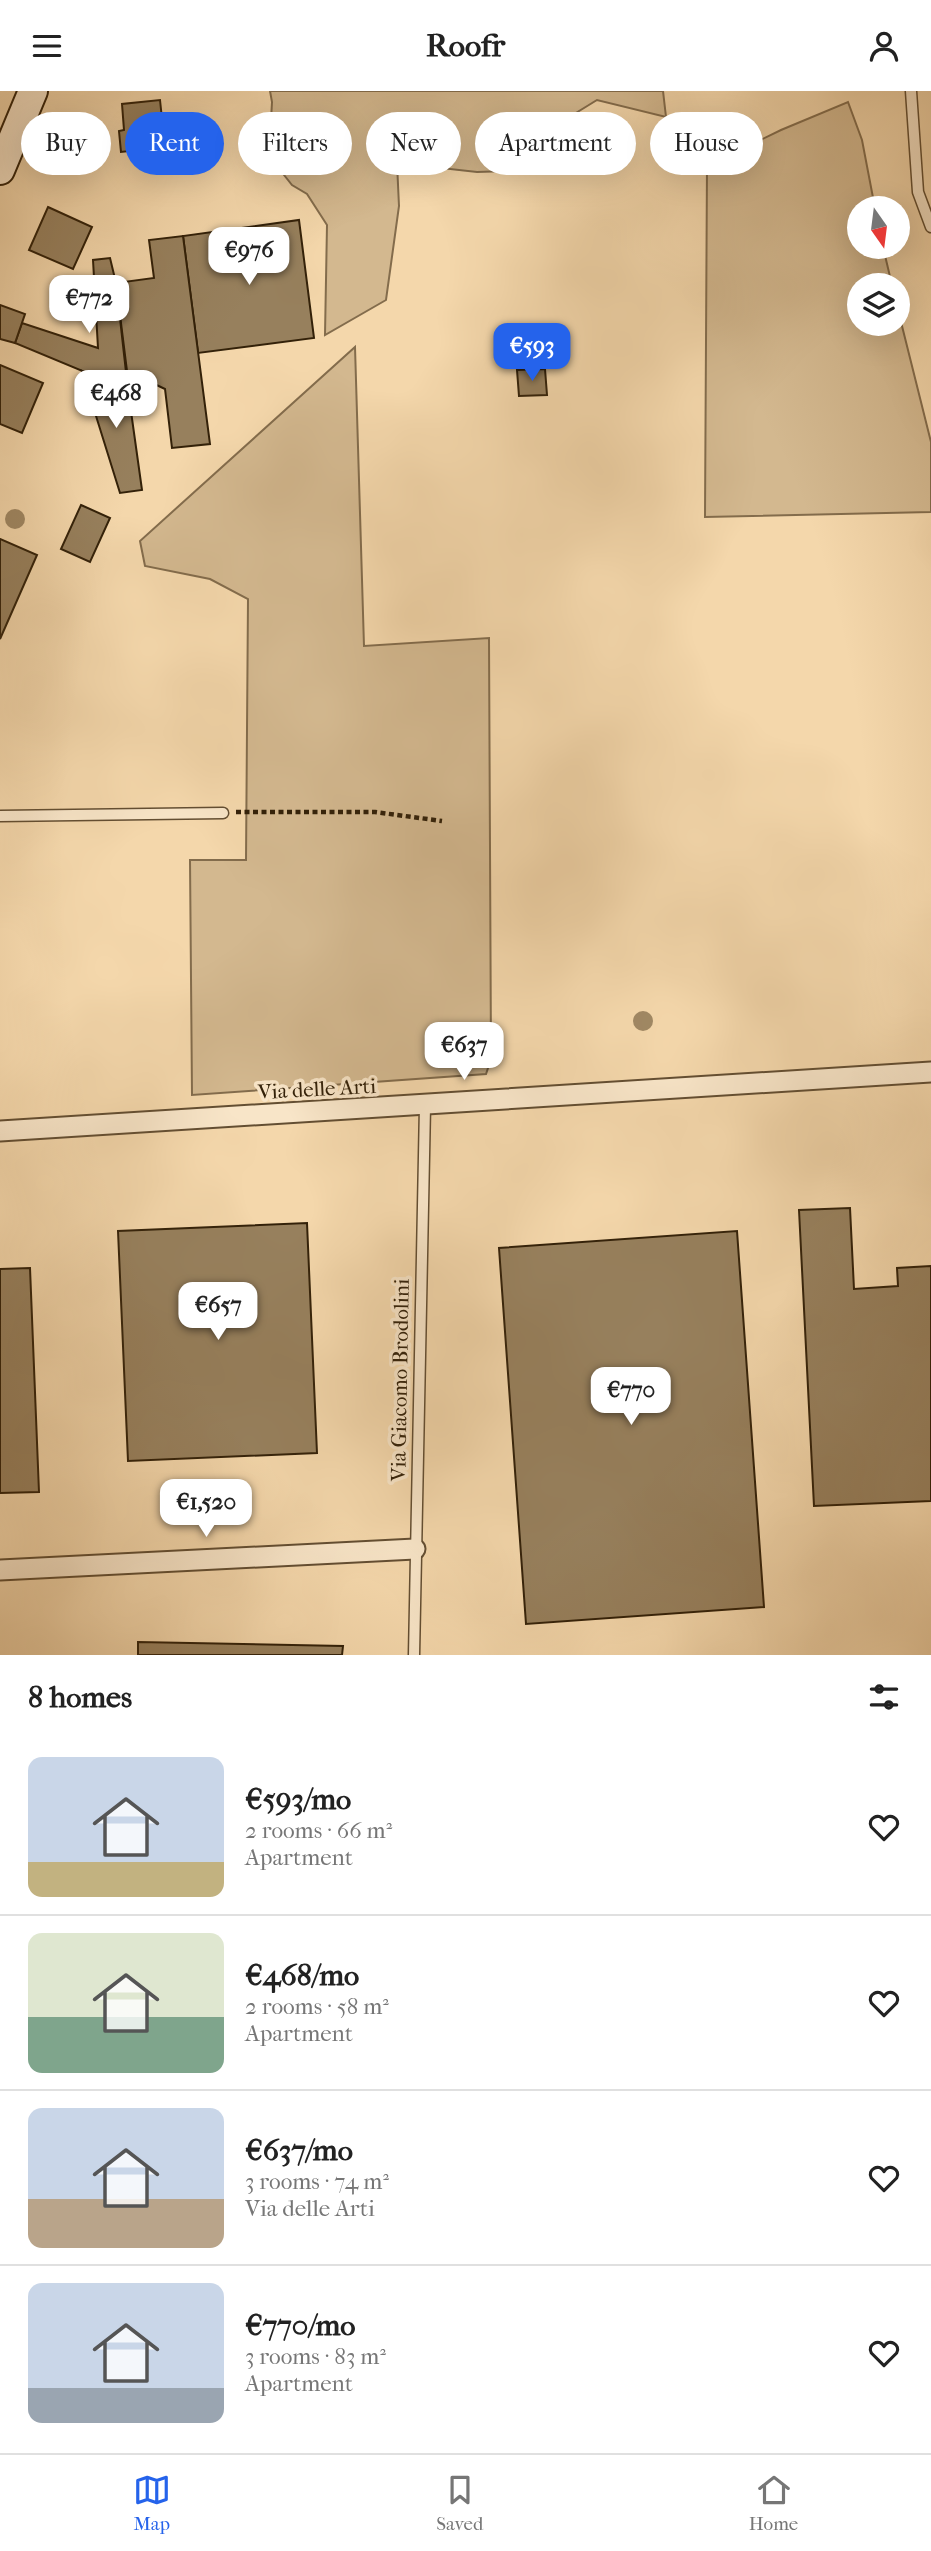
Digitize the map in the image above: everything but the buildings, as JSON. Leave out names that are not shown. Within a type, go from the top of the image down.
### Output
[{"type":"main road","points":[[0,170],[33,91]]},
{"type":"street","name":"Via delle Arti","points":[[0,1131],[931,1072]]},
{"type":"street","points":[[0,1570],[415,1549]]},
{"type":"lane","points":[[911,91],[918,192],[931,227]]},
{"type":"lane","points":[[0,816],[223,813]]},
{"type":"lane","name":"Via Giacomo Brodolini","points":[[414,1655],[425,1106]]},
{"type":"path","points":[[223,813],[375,812],[442,821]]},
{"type":"shaded area","points":[[270,91],[663,91],[665,112],[650,113],[597,100],[578,112],[475,112],[475,172],[461,170],[461,112],[366,112],[366,175],[398,175],[399,206],[386,300],[325,335],[327,225],[307,194],[292,185],[284,175],[352,175],[352,112],[271,112]]},
{"type":"shaded area","points":[[848,102],[862,140],[873,196],[847,196],[847,259],[886,259],[889,273],[847,273],[847,336],[904,336],[931,442],[931,512],[705,517],[707,175],[763,175],[763,139]]},
{"type":"shaded area","points":[[355,347],[364,646],[489,638],[491,1059],[486,1074],[192,1095],[190,860],[246,860],[248,599],[210,579],[145,566],[140,541]]}]
